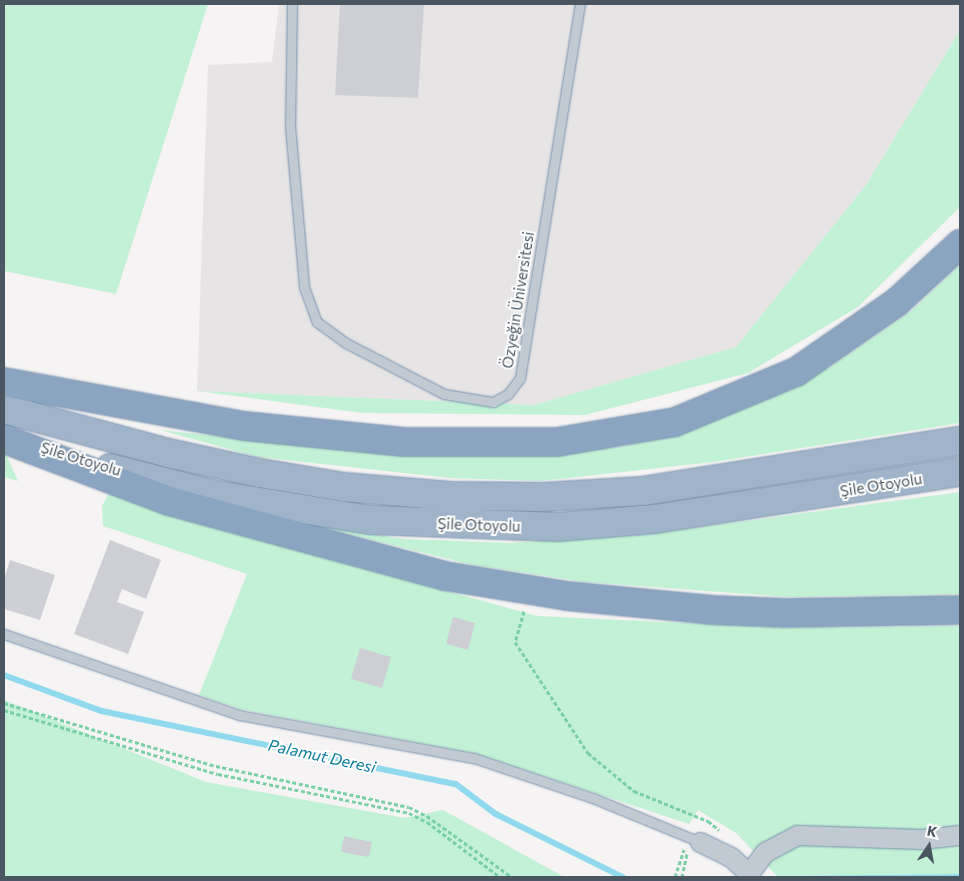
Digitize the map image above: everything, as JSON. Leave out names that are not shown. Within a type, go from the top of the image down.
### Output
[{"type":"highway","points":[[4,382],[254,427],[404,442],[567,441],[675,422],[796,372],[897,302],[960,244]]},
{"type":"highway","name":"Şile Otoyolu","points":[[4,409],[168,453],[260,473],[344,487],[450,496],[543,497],[643,491],[960,441]]},
{"type":"highway","points":[[4,437],[170,501],[445,576],[530,591],[730,611],[795,613],[960,610]]},
{"type":"highway","name":"Şile Otoyolu","points":[[4,437],[117,470],[210,494],[370,520],[465,526],[558,527],[655,519],[960,472]]},
{"type":"street","points":[[694,839],[731,858],[747,875],[765,852],[797,835],[921,840],[960,835]]},
{"type":"lane","name":"Özyeğin Üniversitesi","points":[[292,4],[290,126],[304,287],[316,322],[346,343],[444,394],[493,402],[508,394],[520,378],[580,4]]},
{"type":"lane","points":[[4,634],[239,716],[474,758],[694,839]]},
{"type":"path","points":[[530,591],[515,642],[588,753],[634,791],[708,822],[724,833]]},
{"type":"path","points":[[4,703],[216,766],[408,807],[427,816],[512,877]]},
{"type":"path","points":[[4,710],[218,774],[410,813],[427,822],[500,877]]},
{"type":"path","points":[[675,877],[694,839]]},
{"type":"path","points":[[682,877],[694,839]]},
{"type":"shaded area","points":[[279,4],[960,4],[960,30],[866,185],[736,347],[534,405],[197,391],[208,65],[272,62]]},
{"type":"green space","points":[[4,4],[208,4],[116,294],[4,271]]},
{"type":"green space","points":[[960,30],[960,207],[858,307],[748,373],[585,415],[362,413],[197,391],[534,405],[736,347],[866,185]]},
{"type":"green space","points":[[960,265],[960,423],[713,462],[541,481],[450,478],[258,457],[160,430],[260,441],[535,454],[622,447],[685,431],[763,401],[830,367],[910,312]]},
{"type":"green space","points":[[4,453],[6,454],[18,481],[4,477]]},
{"type":"green space","points":[[111,489],[291,548],[537,616],[791,628],[960,626],[960,874],[777,876],[736,833],[698,810],[689,824],[474,753],[240,709],[199,695],[247,574],[103,526],[102,506]]},
{"type":"green space","points":[[960,492],[960,594],[788,597],[585,582],[473,565],[304,523],[404,539],[510,543],[641,535]]},
{"type":"green space","points":[[4,700],[206,782],[405,818],[443,810],[564,877],[4,877]]},
{"type":"water","points":[[960,874],[960,877],[777,877],[777,876]]},
{"type":"building","points":[[340,4],[424,4],[418,98],[335,95]]},
{"type":"building","points":[[110,540],[161,560],[146,599],[122,589],[117,602],[144,612],[128,654],[74,634]]},
{"type":"building","points":[[10,560],[55,575],[40,620],[4,609],[4,580]]},
{"type":"building","points":[[453,617],[475,623],[468,650],[446,644]]},
{"type":"building","points":[[360,648],[391,657],[382,688],[351,679]]},
{"type":"building","points":[[344,836],[372,842],[369,857],[341,852]]},
{"type":"waterway","name":"Palamut Deresi","points":[[4,675],[102,711],[456,784],[496,814],[623,877]]}]
